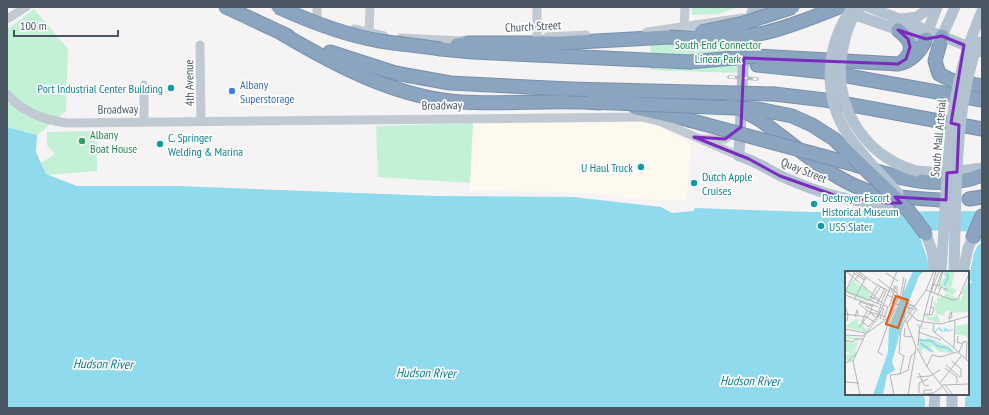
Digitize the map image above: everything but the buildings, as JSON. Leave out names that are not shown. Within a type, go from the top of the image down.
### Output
[{"type":"highway","points":[[226,7],[281,33],[342,66],[396,88],[427,97],[475,103],[590,102],[752,108],[774,111],[792,116],[812,125],[834,139],[908,210],[926,234]]},
{"type":"highway","points":[[278,7],[305,19],[343,32],[379,41],[441,49],[480,52],[689,62],[757,61],[898,64],[915,56],[922,48],[927,35]]},
{"type":"highway","points":[[668,37],[744,23],[793,7]]},
{"type":"highway","points":[[441,49],[468,43],[560,43],[668,37],[725,38],[753,35],[792,25],[839,7]]},
{"type":"highway","points":[[896,24],[908,38],[910,47],[906,59],[898,64]]},
{"type":"highway","points":[[281,33],[358,62],[395,73],[474,86],[774,94],[825,100],[982,129]]},
{"type":"highway","points":[[942,36],[935,61],[939,74],[953,81],[982,86]]},
{"type":"highway","points":[[757,61],[982,100]]},
{"type":"highway","points":[[570,89],[714,103],[741,110],[760,120],[829,171],[852,185],[875,193],[938,200]]},
{"type":"highway","points":[[590,102],[637,108],[668,114],[922,182],[953,183],[982,175]]},
{"type":"highway","points":[[973,237],[982,216]]},
{"type":"main road","points":[[739,156],[744,47],[754,7]]},
{"type":"main road","points":[[750,19],[766,7]]},
{"type":"main road","points":[[834,7],[896,24],[927,35],[942,36],[982,52]]},
{"type":"main road","points":[[853,7],[840,28],[831,58],[830,84],[836,110],[848,136],[906,202],[918,219],[926,234],[932,251],[935,271]]},
{"type":"main road","points":[[861,7],[846,32],[840,71],[845,103],[851,119],[862,136],[875,150],[887,158],[916,171],[945,173],[982,168]]},
{"type":"main road","points":[[869,7],[896,24]]},
{"type":"main road","points":[[896,24],[903,19],[917,17],[931,7]]},
{"type":"main road","points":[[927,35],[937,7]]},
{"type":"main road","points":[[942,36],[955,7]]},
{"type":"main road","points":[[963,79],[965,42],[977,7]]},
{"type":"main road","name":"South Mall Arterial","points":[[941,271],[949,139],[963,79],[969,44],[982,11]]},
{"type":"main road","name":"South Mall Arterial","points":[[954,271],[958,140],[963,79],[982,30]]},
{"type":"main road","points":[[963,79],[975,65],[982,47]]},
{"type":"main road","name":"Quay Street","points":[[739,156],[749,159],[796,182],[847,198],[887,203],[978,199]]},
{"type":"main road","points":[[963,271],[966,254],[982,219]]},
{"type":"main road","points":[[934,408],[935,395]]},
{"type":"main road","points":[[952,395],[952,408]]},
{"type":"street","points":[[7,19],[26,7]]},
{"type":"street","name":"Church Street","points":[[317,7],[317,24],[397,38],[449,41],[489,41],[652,32],[739,18],[750,19]]},
{"type":"street","points":[[369,32],[370,7]]},
{"type":"street","points":[[537,7],[537,38]]},
{"type":"street","points":[[684,7],[684,27]]},
{"type":"street","name":"4th Avenue","points":[[200,46],[201,121]]},
{"type":"street","points":[[144,85],[144,121]]},
{"type":"street","name":"Broadway","points":[[7,94],[11,100],[34,114],[56,122],[78,123],[144,121],[635,117],[653,119],[694,138],[739,156]]},
{"type":"street","points":[[694,138],[725,139],[737,131],[741,120]]},
{"type":"highlighted area","points":[[898,30],[926,39],[942,36],[964,45],[951,123],[959,125],[957,172],[947,173],[946,200],[895,197],[901,203],[887,203],[834,195],[780,176],[749,159],[694,137],[725,139],[741,127],[744,58],[898,64],[906,59],[910,47],[908,39]]},
{"type":"shaded area","points":[[647,120],[691,143],[687,200],[651,200],[592,193],[469,190],[473,123]]},
{"type":"green space","points":[[692,7],[739,7],[718,14],[692,15]]},
{"type":"green space","points":[[34,9],[68,49],[66,111],[37,135],[7,127],[7,30]]},
{"type":"green space","name":"South End Connector Linear Park","points":[[741,24],[739,73],[650,70],[651,37]]},
{"type":"green space","points":[[473,123],[470,183],[378,177],[376,126]]},
{"type":"green space","points":[[97,131],[97,171],[46,175],[41,163],[55,154],[47,145],[47,132]]},
{"type":"water","name":"Hudson River","points":[[7,127],[37,135],[36,152],[46,174],[77,186],[178,186],[436,196],[573,197],[661,207],[672,213],[693,211],[695,208],[809,212],[982,211],[982,408],[7,408]]},
{"type":"pier","points":[[918,230],[982,232],[980,241],[982,243],[978,245],[974,253],[969,278],[969,271],[929,271],[929,265]]},
{"type":"pier","points":[[969,278],[972,282],[969,285]]},
{"type":"pier","points":[[923,395],[969,395],[965,398],[965,408],[925,408],[925,398]]},
{"type":"railway","points":[[729,77],[757,79]]},
{"type":"place","name":"Port Industrial Center Building","points":[[171,88]]},
{"type":"place","name":"Albany Superstorage","points":[[232,91]]},
{"type":"place","name":"Albany Boat House","points":[[82,141]]},
{"type":"place","name":"C. Springer Welding & Marina","points":[[160,144]]},
{"type":"place","name":"U Haul Truck","points":[[641,167]]},
{"type":"place","name":"Dutch Apple Cruises","points":[[694,183]]},
{"type":"place","name":"Destroyer Escort Historical Museum","points":[[814,204]]},
{"type":"place","name":"USS Slater","points":[[821,226]]}]
